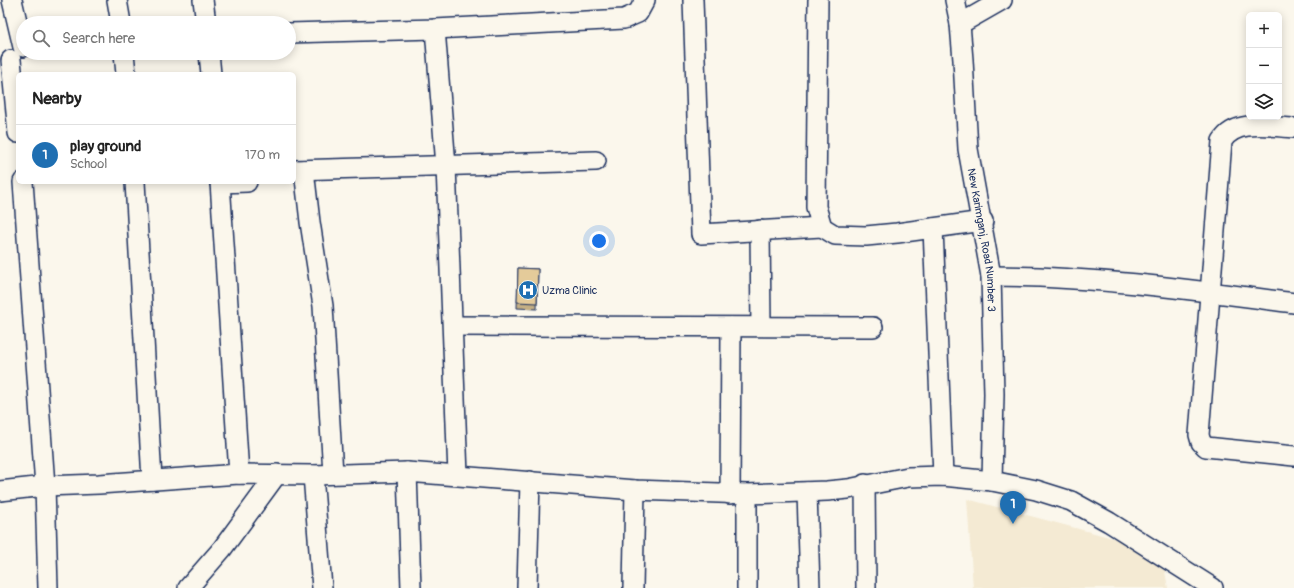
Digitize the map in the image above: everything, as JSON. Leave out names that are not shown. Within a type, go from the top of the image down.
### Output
[{"type":"street","points":[[12,0],[16,28]]},
{"type":"street","points":[[117,0],[120,16]]},
{"type":"street","points":[[203,0],[205,16]]},
{"type":"street","points":[[296,33],[435,29],[624,19],[638,13],[645,0]]},
{"type":"street","points":[[693,0],[700,234],[822,226],[835,234],[866,236],[982,221]]},
{"type":"street","points":[[818,0],[816,207],[822,226]]},
{"type":"street","name":"New Karimganj, Road Number 3","points":[[955,0],[960,24],[968,148],[991,276],[994,394],[992,481]]},
{"type":"street","points":[[960,24],[1002,0]]},
{"type":"street","points":[[435,29],[446,166],[458,475]]},
{"type":"street","points":[[20,60],[20,72]]},
{"type":"street","points":[[125,60],[126,72]]},
{"type":"street","points":[[210,60],[211,72]]},
{"type":"street","points":[[1294,128],[1246,126],[1234,128],[1226,133],[1222,140],[1199,435],[1201,442],[1206,447],[1294,456]]},
{"type":"street","points":[[333,474],[323,306],[310,222],[299,170],[596,161]]},
{"type":"street","points":[[23,184],[45,486],[48,588]]},
{"type":"street","points":[[135,184],[152,480]]},
{"type":"street","points":[[220,184],[239,474]]},
{"type":"street","points":[[933,228],[943,476]]},
{"type":"street","points":[[760,230],[761,326]]},
{"type":"street","points":[[991,276],[1045,276],[1211,292],[1294,303]]},
{"type":"street","points":[[453,326],[873,327]]},
{"type":"street","points":[[731,327],[738,494],[747,588]]},
{"type":"street","points":[[407,472],[411,588]]},
{"type":"street","points":[[0,491],[45,486],[239,474],[313,475],[407,472],[635,490],[738,494],[848,489],[865,484],[908,477],[943,476],[992,481],[1036,490],[1071,501],[1109,522],[1213,588]]},
{"type":"street","points":[[188,588],[222,549],[277,474]]},
{"type":"street","points":[[313,475],[322,588]]},
{"type":"street","points":[[527,588],[530,481]]},
{"type":"street","points":[[865,484],[866,588]]},
{"type":"street","points":[[632,588],[635,490]]},
{"type":"street","points":[[807,492],[810,588]]},
{"type":"shaded area","points":[[967,499],[1150,548],[1162,555],[1168,588],[973,588]]},
{"type":"building","points":[[518,268],[538,269],[537,303],[517,302]]},
{"type":"place","name":"Uzma Clinic","points":[[528,290]]},
{"type":"place","name":"play ground","points":[[1013,524]]}]
